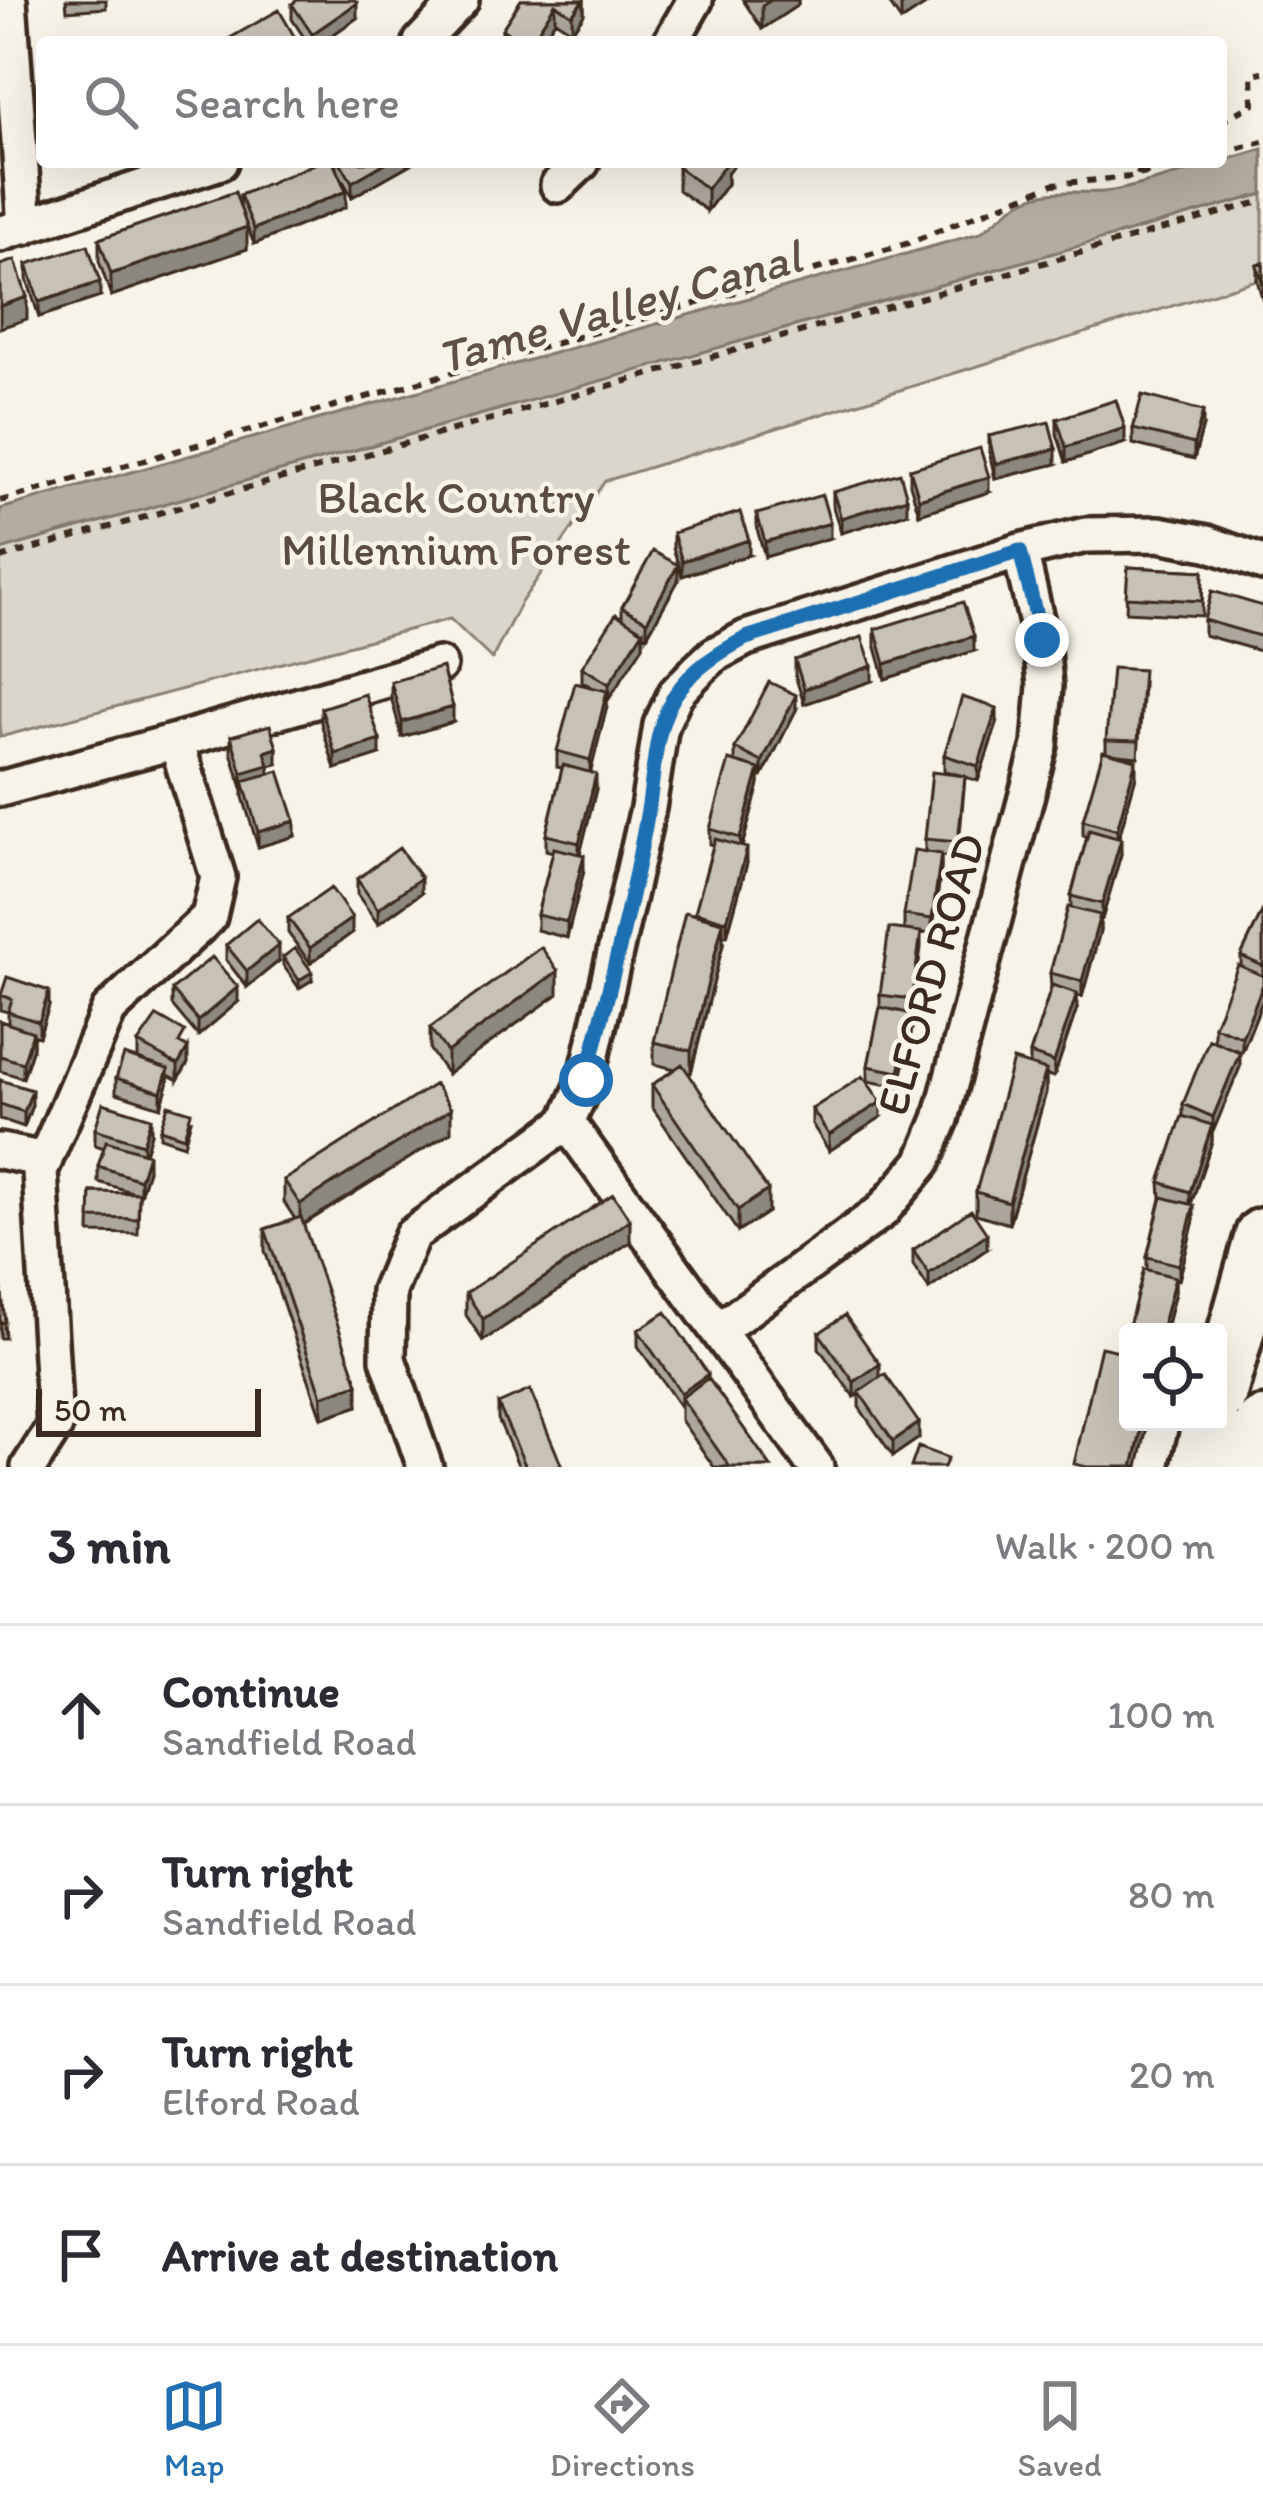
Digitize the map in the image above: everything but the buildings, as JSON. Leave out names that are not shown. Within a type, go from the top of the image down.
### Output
[{"type":"main road","points":[[1227,1364],[1263,1236]]},
{"type":"main road","points":[[1252,1467],[1263,1425]]},
{"type":"main road","points":[[1201,1467],[1209,1431]]},
{"type":"street","points":[[9,0],[12,230],[202,168]]},
{"type":"street","points":[[427,36],[461,0]]},
{"type":"street","points":[[674,36],[695,0]]},
{"type":"street","points":[[425,1467],[388,1358],[389,1291],[412,1235],[567,1122],[586,1080],[648,808],[661,725],[676,693],[714,656],[746,638],[1020,551],[1086,535],[1159,534],[1208,543],[1263,563]]},
{"type":"street","name":"ELFORD ROAD","points":[[720,1329],[882,1211],[922,1162],[940,1119],[1040,745],[1046,686],[1042,640],[1020,551]]},
{"type":"street","points":[[0,789],[439,665]]},
{"type":"street","points":[[28,1467],[55,1426],[40,1171],[109,1010],[208,917],[218,877],[176,741]]},
{"type":"street","points":[[567,1122],[816,1467]]},
{"type":"street","points":[[0,1151],[45,1160]]},
{"type":"path","points":[[1227,119],[1253,104],[1252,74],[1263,72]]},
{"type":"path","points":[[1227,151],[1263,142]]},
{"type":"path","points":[[1138,175],[1140,168]]},
{"type":"path","points":[[0,501],[907,244],[1053,184],[1165,168]]},
{"type":"path","points":[[0,558],[1263,201]]},
{"type":"green space","name":"Black Country Millennium Forest","points":[[1263,194],[1263,278],[605,481],[520,604],[492,659],[450,619],[0,737],[0,550]]},
{"type":"shaded area","points":[[1263,149],[1263,194],[0,550],[0,509],[980,233],[1013,207],[1037,196],[1118,190],[1200,168],[1227,168],[1227,160]]},
{"type":"route","points":[[586,1080],[610,988],[661,725],[676,693],[699,669],[746,638],[1020,551],[1042,640]]},
{"type":"water label","name":"Tame Valley Canal","points":[[619,306]]}]
